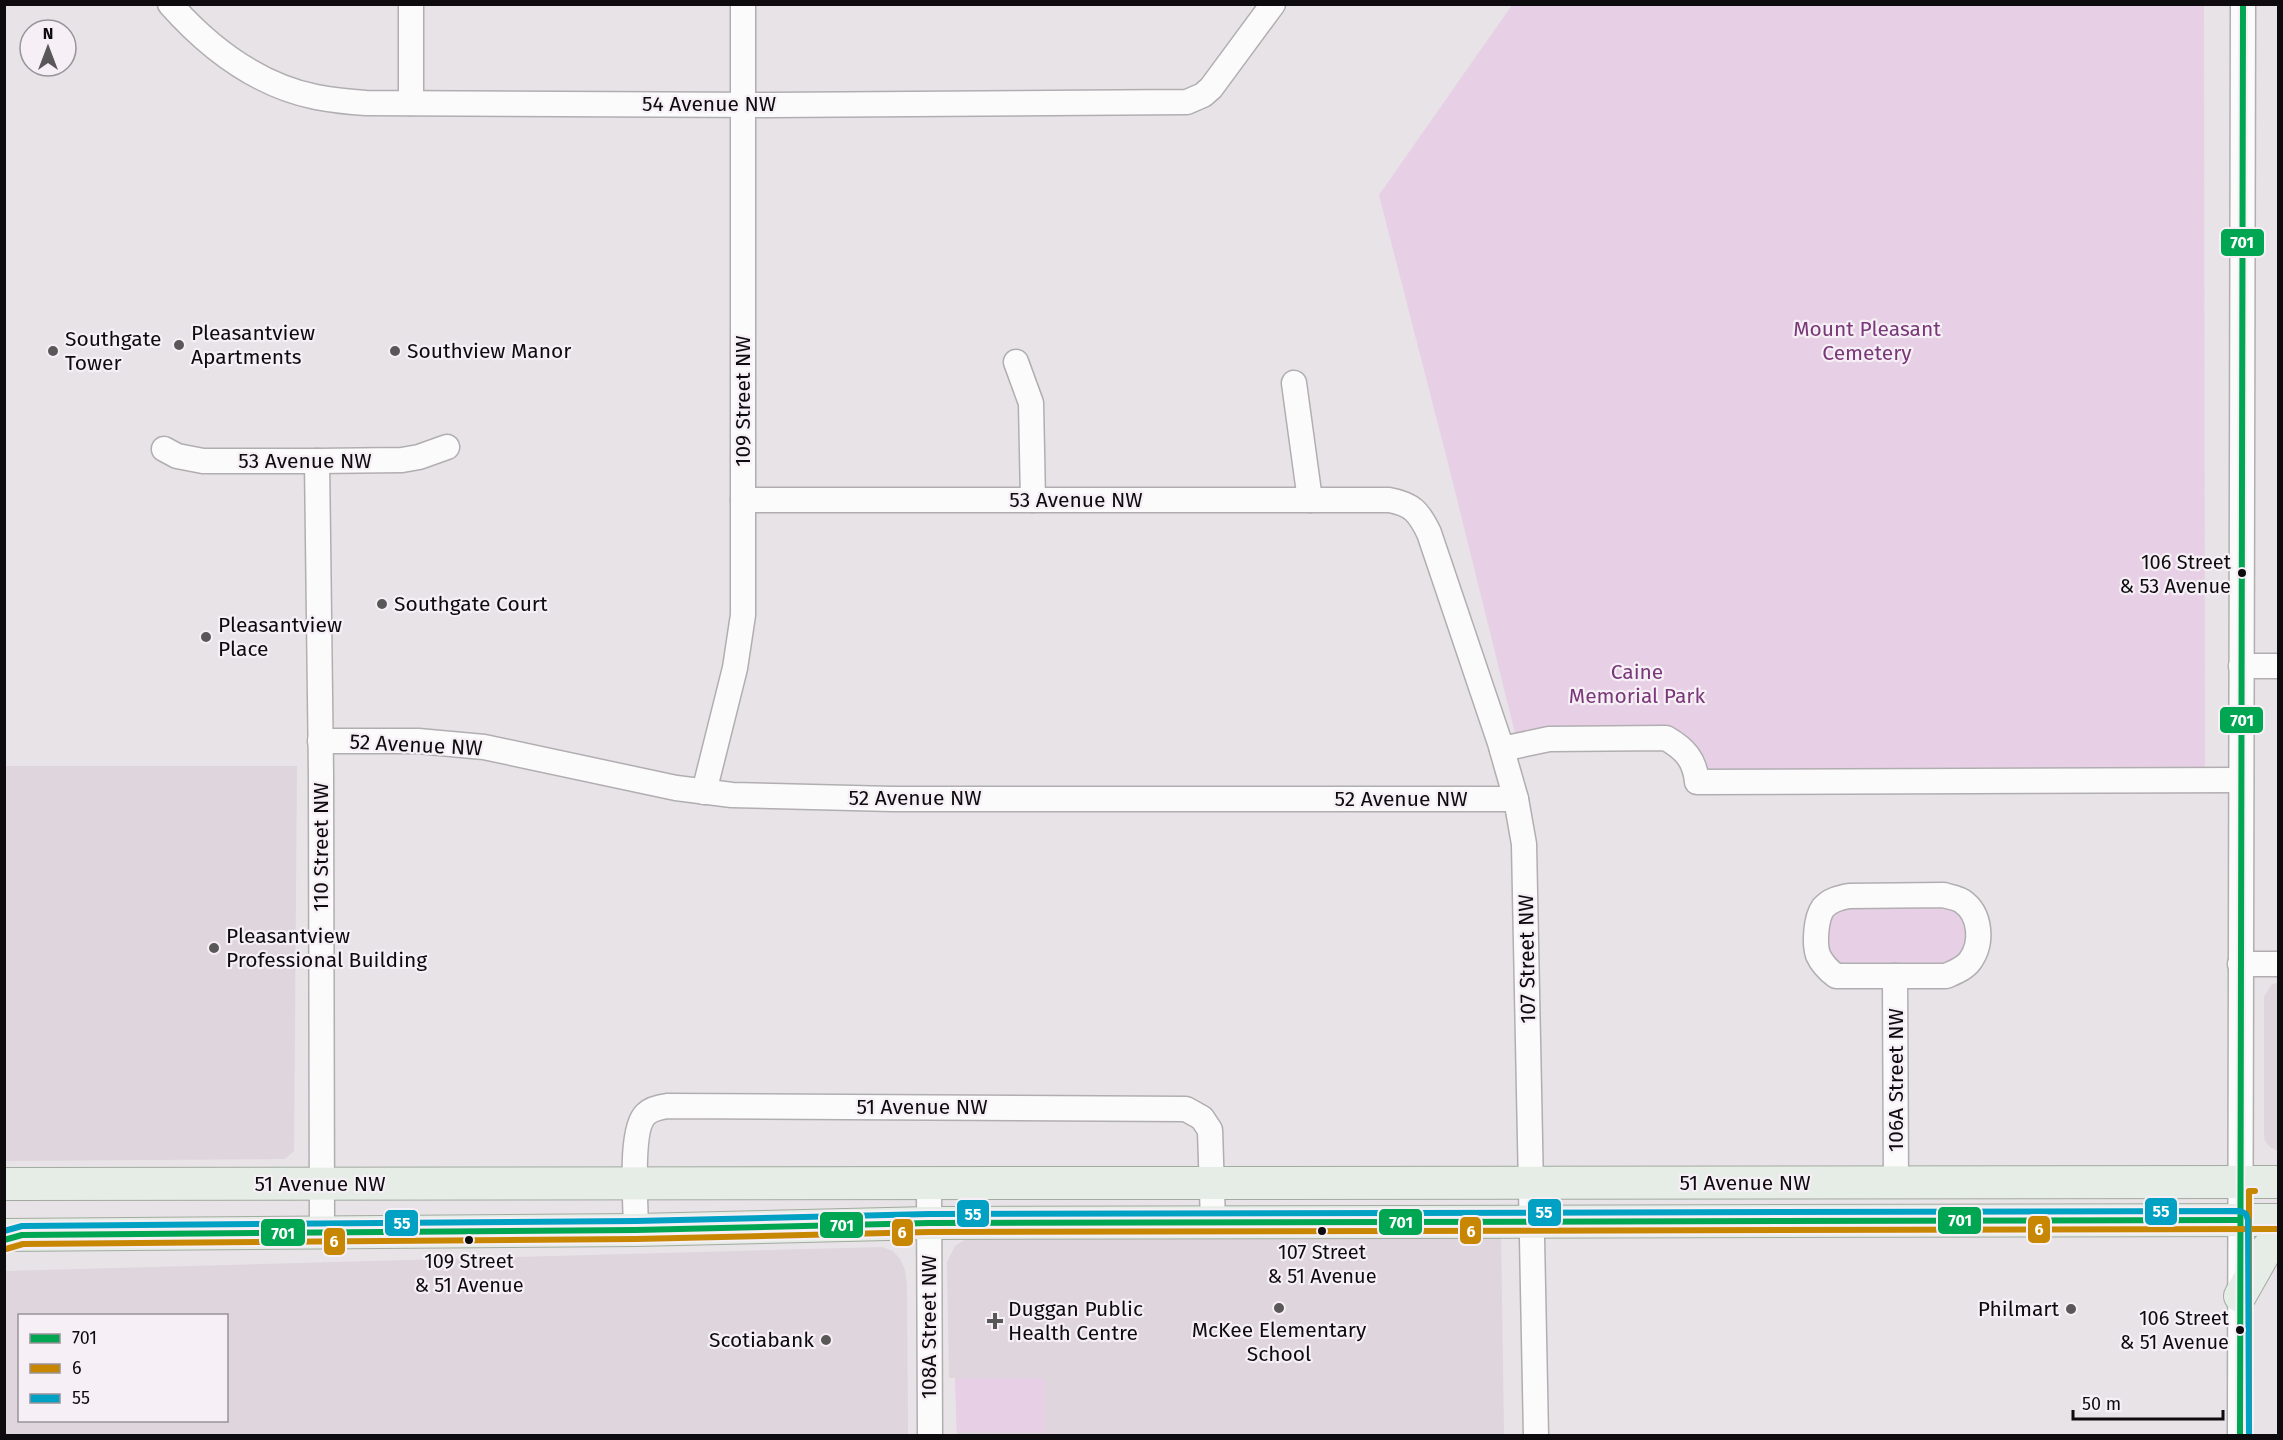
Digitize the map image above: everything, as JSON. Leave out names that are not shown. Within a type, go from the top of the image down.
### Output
[{"type":"main road","name":"51 Avenue NW","points":[[4,1184],[2278,1182]]},
{"type":"main road","name":"51 Avenue NW","points":[[10,1237],[636,1230],[929,1223],[2278,1220]]},
{"type":"main road","points":[[2240,1296],[2266,1250],[2278,1237]]},
{"type":"street","name":"54 Avenue NW","points":[[170,4],[193,30],[224,55],[278,85],[314,97],[366,104],[743,105],[1187,102],[1203,95],[1218,80],[1273,4]]},
{"type":"street","points":[[411,4],[411,104]]},
{"type":"street","name":"109 Street NW","points":[[704,792],[735,668],[740,639],[744,585],[743,4]]},
{"type":"street","points":[[2240,1436],[2243,4]]},
{"type":"street","points":[[1016,362],[1031,403],[1033,500]]},
{"type":"street","points":[[1294,383],[1310,500]]},
{"type":"street","name":"53 Avenue NW","points":[[164,449],[177,456],[203,461],[317,461],[402,460],[419,458],[447,447]]},
{"type":"street","name":"110 Street NW","points":[[317,461],[322,1233]]},
{"type":"street","name":"53 Avenue NW","points":[[743,500],[1389,500],[1408,504]]},
{"type":"street","name":"107 Street NW","points":[[1408,504],[1419,515],[1429,533],[1502,749],[1522,826],[1525,861],[1536,1436]]},
{"type":"street","points":[[2241,666],[2278,666]]},
{"type":"street","points":[[1502,749],[1549,739],[1666,738],[1688,754],[1693,763],[1697,782],[2241,780]]},
{"type":"street","name":"52 Avenue NW","points":[[320,741],[418,741],[484,747],[676,788],[778,797],[1516,799]]},
{"type":"street","points":[[1944,895],[1961,901],[1972,911],[1978,922],[1978,948],[1969,962],[1960,970],[1946,976],[1895,976],[1836,976],[1824,967],[1817,953],[1817,924],[1823,909],[1835,900],[1849,896],[1944,895]]},
{"type":"street","points":[[2240,964],[2278,964]]},
{"type":"street","name":"106A Street NW","points":[[1895,976],[1896,1184]]},
{"type":"street","name":"51 Avenue NW","points":[[636,1230],[635,1140],[640,1120],[652,1110],[668,1106],[1186,1109],[1202,1118],[1210,1130],[1213,1222]]},
{"type":"street","name":"108A Street NW","points":[[929,1183],[930,1436]]},
{"type":"shaded area","points":[[5,766],[297,766],[294,1151],[285,1159],[5,1161]]},
{"type":"shaded area","points":[[2278,983],[2278,1151],[2265,1141],[2264,1133],[2264,997],[2272,984]]},
{"type":"shaded area","name":"McKee Elementary School","points":[[1501,1234],[1504,1435],[957,1435],[955,1378],[949,1378],[947,1262],[955,1246],[971,1238]]},
{"type":"shaded area","points":[[882,1247],[893,1251],[905,1270],[908,1435],[5,1435],[5,1271]]},
{"type":"green space","name":"Mount Pleasant Cemetery","points":[[1512,5],[2204,5],[2205,770],[1707,772],[1695,753],[1516,737],[1379,195]]},
{"type":"green space","points":[[1943,904],[1965,917],[1969,946],[1962,956],[1945,967],[1840,967],[1827,952],[1825,940],[1827,928],[1839,908]]},
{"type":"green space","points":[[955,1378],[1045,1378],[1045,1433],[957,1432]]},
{"type":"transit line","name":"701","points":[[2240,1436],[2243,4]]},
{"type":"transit line","name":"6","points":[[2249,1436],[2249,1191],[2255,1191]]},
{"type":"transit line","name":"55","points":[[4,1231],[22,1226],[636,1221],[929,1214],[2240,1211],[2246,1214],[2248,1220],[2249,1436]]},
{"type":"transit line","name":"701","points":[[4,1240],[22,1235],[636,1230],[929,1223],[2239,1220]]},
{"type":"transit line","name":"6","points":[[6,1249],[23,1244],[636,1239],[929,1232],[2278,1229]]},
{"type":"place","name":"Pleasantview Apartments","points":[[179,345]]},
{"type":"place","name":"Southgate Tower","points":[[53,351]]},
{"type":"place","name":"Southview Manor","points":[[395,351]]},
{"type":"place","name":"106 Street & 53 Avenue","points":[[2242,573]]},
{"type":"place","name":"Southgate Court","points":[[382,604]]},
{"type":"place","name":"Pleasantview Place","points":[[206,637]]},
{"type":"place","name":"Pleasantview Professional Building","points":[[214,948]]},
{"type":"place","name":"107 Street & 51 Avenue","points":[[1322,1231]]},
{"type":"place","name":"109 Street & 51 Avenue","points":[[469,1240]]},
{"type":"place","name":"McKee Elementary School","points":[[1279,1308]]},
{"type":"place","name":"Philmart","points":[[2071,1309]]},
{"type":"place","name":"Duggan Public Health Centre","points":[[995,1321]]},
{"type":"place","name":"106 Street & 51 Avenue","points":[[2240,1330]]},
{"type":"place","name":"Scotiabank","points":[[826,1340]]},
{"type":"park label","name":"Caine Memorial Park","points":[[1637,684]]}]
